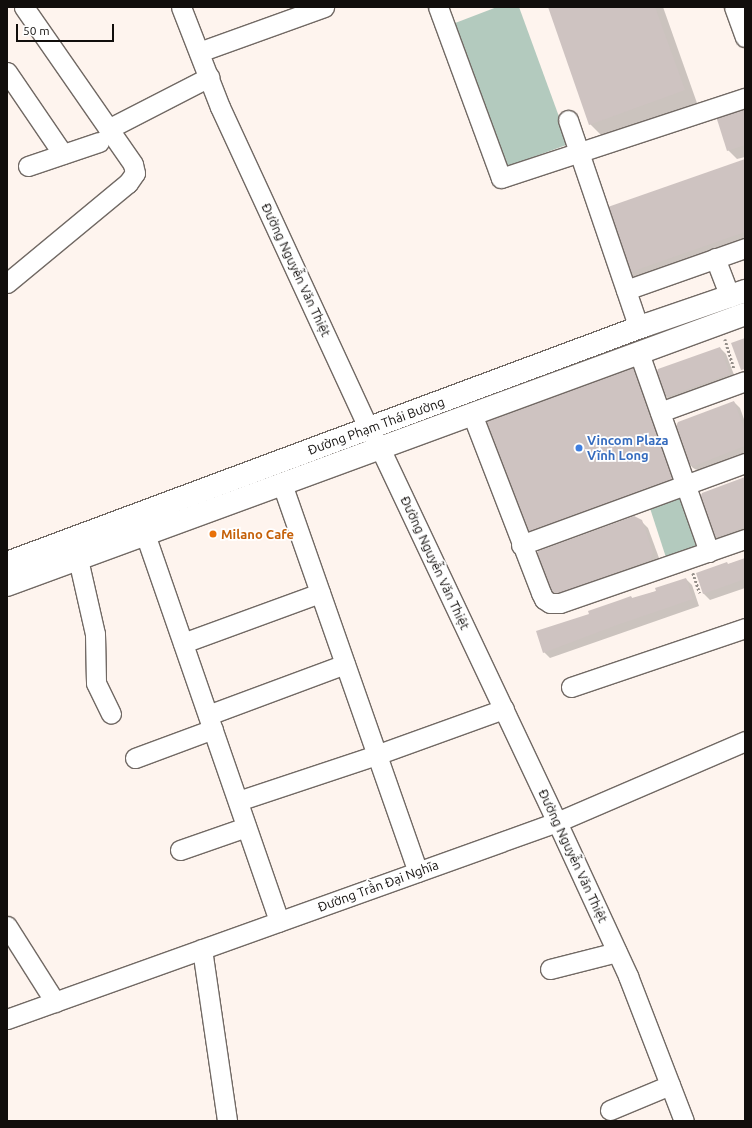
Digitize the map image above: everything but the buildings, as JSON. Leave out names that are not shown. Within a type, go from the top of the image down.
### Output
[{"type":"main road","name":"Đường Phạm Thái Bường","points":[[7,585],[78,559],[142,524],[369,429],[639,328],[736,308]]},
{"type":"main road","name":"Đường Phạm Thái Bường","points":[[7,563],[282,484],[639,353],[736,308]]},
{"type":"street","points":[[7,283],[128,183],[135,173],[134,164],[104,136],[24,7]]},
{"type":"street","name":"Đường Nguyễn Văn Thiệt","points":[[181,7],[220,107],[369,429],[380,448],[558,822],[617,952],[684,1121]]},
{"type":"street","points":[[199,52],[324,7]]},
{"type":"street","points":[[438,7],[501,178],[745,98]]},
{"type":"street","points":[[734,7],[745,37]]},
{"type":"street","points":[[7,72],[63,154]]},
{"type":"street","points":[[28,166],[63,154],[104,136],[209,77]]},
{"type":"street","points":[[568,120],[639,328]]},
{"type":"street","points":[[626,290],[745,248]]},
{"type":"street","points":[[715,258],[736,308]]},
{"type":"street","points":[[639,353],[709,552]]},
{"type":"street","points":[[660,412],[742,382]]},
{"type":"street","points":[[472,414],[521,545],[542,596],[547,601],[554,604],[560,603],[688,560],[745,539]]},
{"type":"street","points":[[521,545],[745,463]]},
{"type":"street","points":[[282,484],[418,872]]},
{"type":"street","points":[[142,524],[279,922]]},
{"type":"street","points":[[78,559],[95,634],[102,684],[111,714]]},
{"type":"street","points":[[183,643],[320,593]]},
{"type":"street","points":[[571,687],[745,628]]},
{"type":"street","points":[[135,758],[210,722],[345,664]]},
{"type":"street","points":[[238,801],[376,755],[504,709]]},
{"type":"street","name":"Đường Trần Đại Nghĩa","points":[[7,1019],[558,822],[745,741]]},
{"type":"street","points":[[180,850],[246,827]]},
{"type":"street","points":[[7,926],[55,1002]]},
{"type":"street","points":[[202,949],[228,1121]]},
{"type":"street","points":[[550,969],[617,952]]},
{"type":"street","points":[[610,1110],[670,1085]]},
{"type":"path","points":[[736,308],[742,382]]},
{"type":"path","points":[[688,560],[700,593]]},
{"type":"green space","points":[[497,7],[519,7],[569,144],[503,168],[450,25]]},
{"type":"green space","points":[[680,497],[698,553],[668,563],[650,507]]},
{"type":"place","name":"Vincom Plaza Vĩnh Long","points":[[579,448]]},
{"type":"place","name":"Milano Cafe","points":[[213,534]]}]
